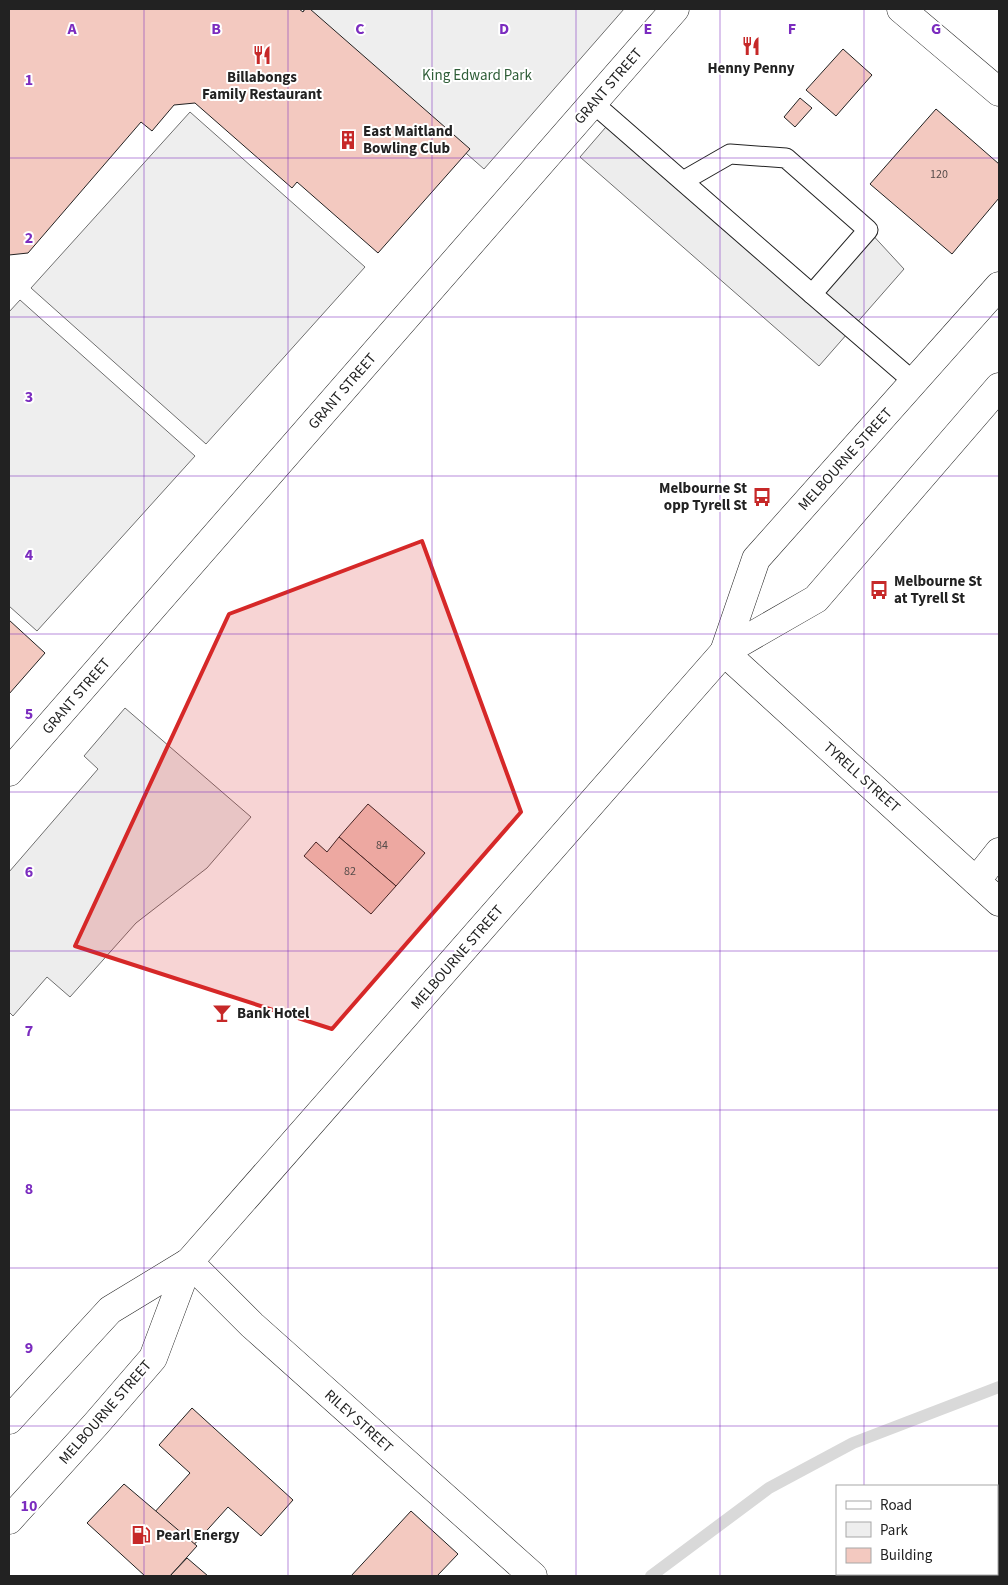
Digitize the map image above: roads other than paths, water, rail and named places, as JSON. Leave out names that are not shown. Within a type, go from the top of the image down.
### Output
[{"type":"main road","name":"GRANT STREET","points":[[9,772],[675,9]]},
{"type":"main road","points":[[901,9],[999,92]]},
{"type":"main road","name":"MELBOURNE STREET","points":[[724,652],[756,559],[999,286]]},
{"type":"main road","name":"MELBOURNE STREET","points":[[9,1420],[110,1310],[189,1262],[724,652],[816,599],[999,387]]},
{"type":"main road","name":"TYRELL STREET","points":[[724,652],[999,902]]},
{"type":"main road","points":[[976,881],[999,852]]},
{"type":"main road","name":"MELBOURNE STREET","points":[[9,1520],[153,1358],[189,1262]]},
{"type":"main road","name":"RILEY STREET","points":[[189,1262],[252,1325],[533,1576]]},
{"type":"lane","points":[[593,103],[914,382]]},
{"type":"lane","points":[[682,181],[730,154],[786,158],[868,230],[812,294]]},
{"type":"waterway","points":[[651,1576],[769,1488],[853,1443],[999,1387]]},
{"type":"place","name":"Henny Penny","points":[[751,46]]},
{"type":"place","name":"Billabongs Family Restaurant","points":[[262,55]]},
{"type":"place","name":"East Maitland Bowling Club","points":[[348,140]]},
{"type":"place","name":"Melbourne St opp Tyrell St","points":[[762,497]]},
{"type":"place","name":"Melbourne St at Tyrell St","points":[[879,590]]},
{"type":"place","name":"Bank Hotel","points":[[222,1013]]},
{"type":"place","name":"Pearl Energy","points":[[141,1535]]},
{"type":"park label","name":"King Edward Park","points":[[477,75]]}]
